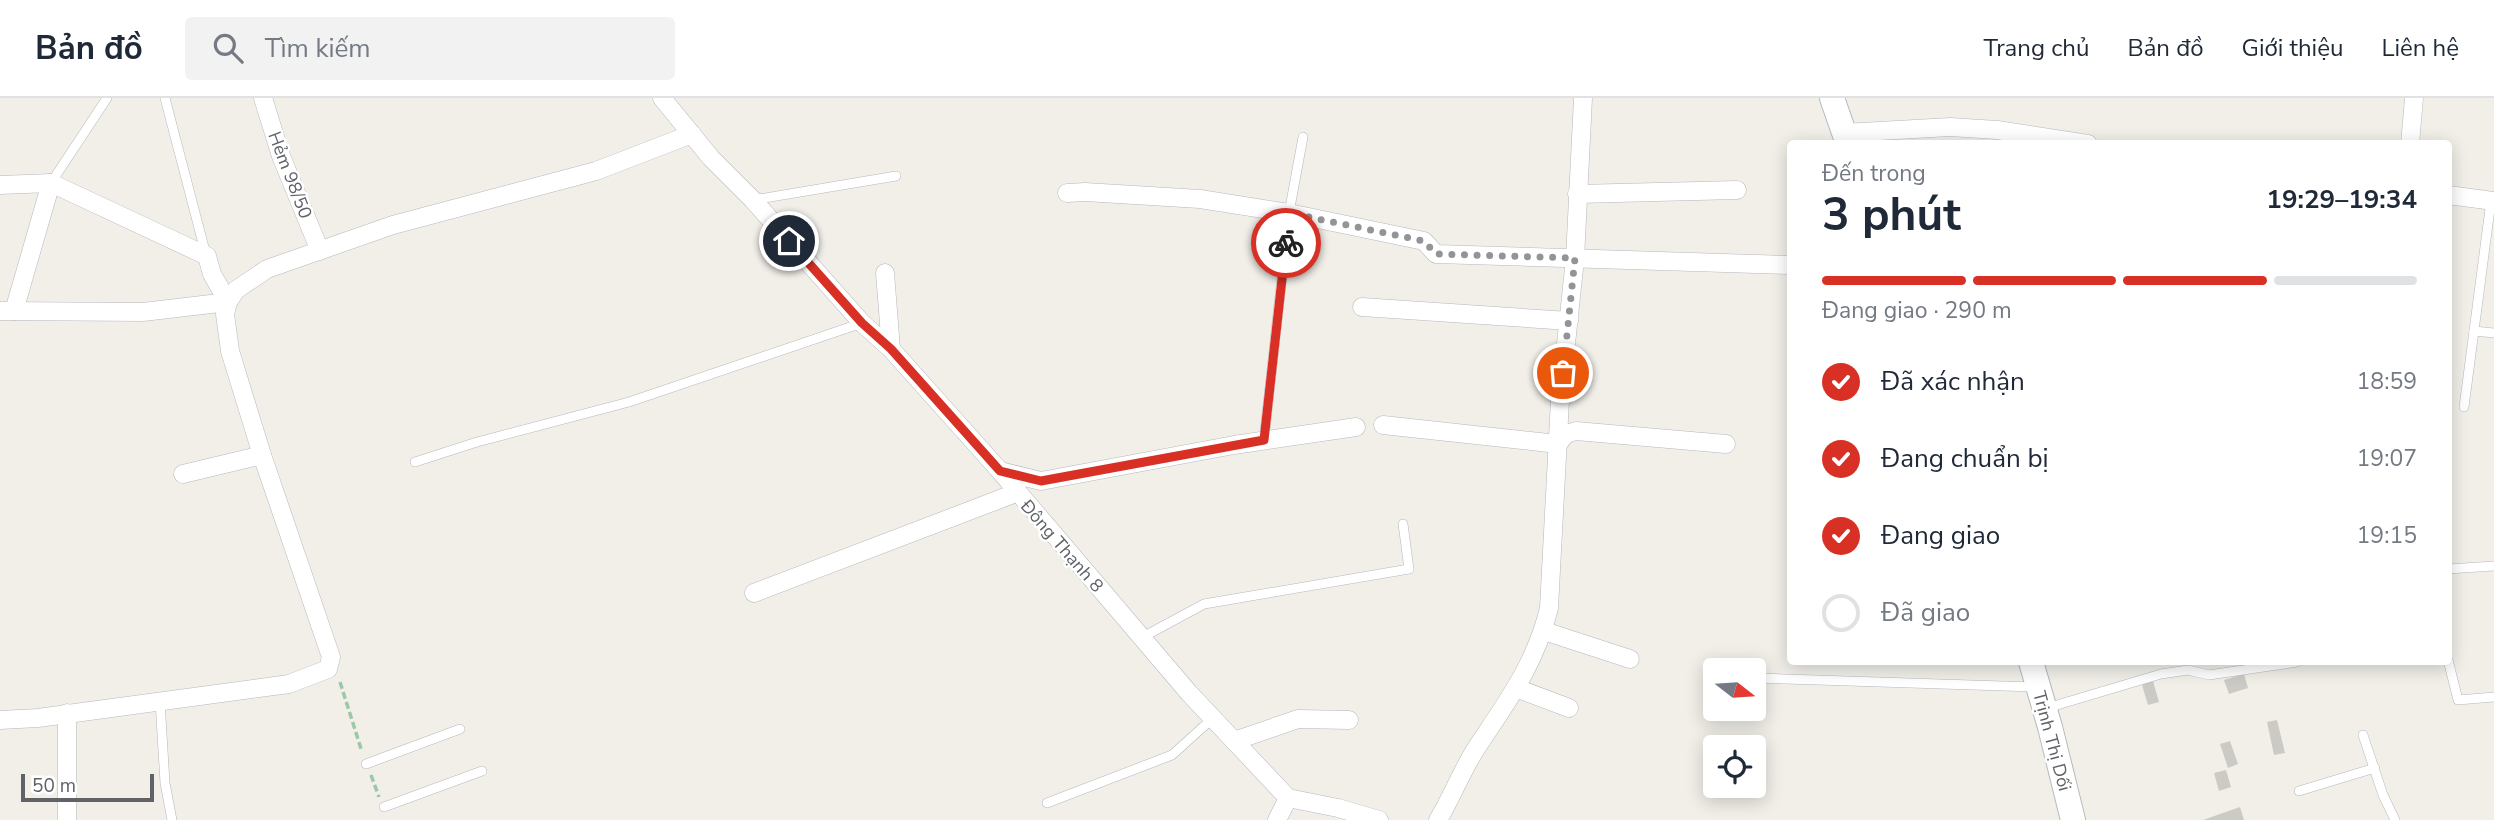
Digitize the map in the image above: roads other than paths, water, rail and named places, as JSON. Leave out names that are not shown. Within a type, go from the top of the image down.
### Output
[{"type":"street","name":"Hẻm 98/50","points":[[263,98],[281,156],[320,251]]},
{"type":"street","name":"Đông Thạnh 8","points":[[662,98],[711,158],[753,200],[862,323],[891,349],[1000,471],[1141,638],[1288,798]]},
{"type":"street","points":[[1438,820],[1475,750],[1505,709],[1516,688],[1544,631],[1549,608],[1560,400],[1575,258],[1583,98]]},
{"type":"street","points":[[1832,98],[1846,138],[1950,127],[1997,130],[2062,140]]},
{"type":"street","points":[[2410,140],[2414,98]]},
{"type":"street","points":[[0,720],[38,718],[289,684],[328,669],[331,657],[262,455],[230,351],[225,314],[236,289],[267,269],[393,225],[596,171],[692,134]]},
{"type":"street","points":[[51,183],[7,311],[143,312],[228,302]]},
{"type":"street","points":[[0,185],[51,183],[207,256],[212,274],[228,302]]},
{"type":"street","points":[[1577,194],[1737,190]]},
{"type":"street","points":[[1067,193],[1200,199],[1289,213],[1424,241],[1436,254],[1787,265]]},
{"type":"street","points":[[2452,196],[2493,201]]},
{"type":"street","points":[[885,273],[891,349]]},
{"type":"street","points":[[1362,307],[1569,321]]},
{"type":"street","points":[[1383,425],[1558,444]]},
{"type":"street","points":[[1000,471],[1041,481],[1356,426]]},
{"type":"street","points":[[1558,444],[1566,435],[1576,431],[1726,444]]},
{"type":"street","points":[[183,474],[262,455]]},
{"type":"street","points":[[754,593],[1016,493]]},
{"type":"street","points":[[1544,631],[1630,659]]},
{"type":"street","name":"Trịnh Thị Dối","points":[[2032,665],[2073,820]]},
{"type":"street","points":[[1516,688],[1569,708]]},
{"type":"street","points":[[67,713],[67,820]]},
{"type":"street","points":[[1234,741],[1298,719],[1349,720]]},
{"type":"street","points":[[1277,820],[1288,798],[1338,808],[1378,820]]},
{"type":"lane","points":[[51,183],[107,98]]},
{"type":"lane","points":[[165,98],[207,256]]},
{"type":"lane","points":[[1264,440],[1289,213],[1303,137]]},
{"type":"lane","points":[[753,200],[896,176]]},
{"type":"lane","points":[[2464,407],[2493,201]]},
{"type":"lane","points":[[415,462],[477,442],[629,402],[862,323]]},
{"type":"lane","points":[[2474,331],[2494,334]]},
{"type":"lane","points":[[1141,638],[1204,604],[1409,569],[1403,524]]},
{"type":"lane","points":[[2452,569],[2494,566]]},
{"type":"lane","points":[[1766,679],[2042,698],[2188,670],[2209,675],[2277,665]]},
{"type":"lane","points":[[2449,665],[2458,701],[2494,697]]},
{"type":"lane","points":[[160,701],[166,783],[172,820]]},
{"type":"lane","points":[[1047,803],[1172,755],[1213,718]]},
{"type":"lane","points":[[366,764],[460,729]]},
{"type":"lane","points":[[2363,735],[2395,820]]},
{"type":"lane","points":[[2299,791],[2375,768]]},
{"type":"lane","points":[[384,807],[482,771]]}]
